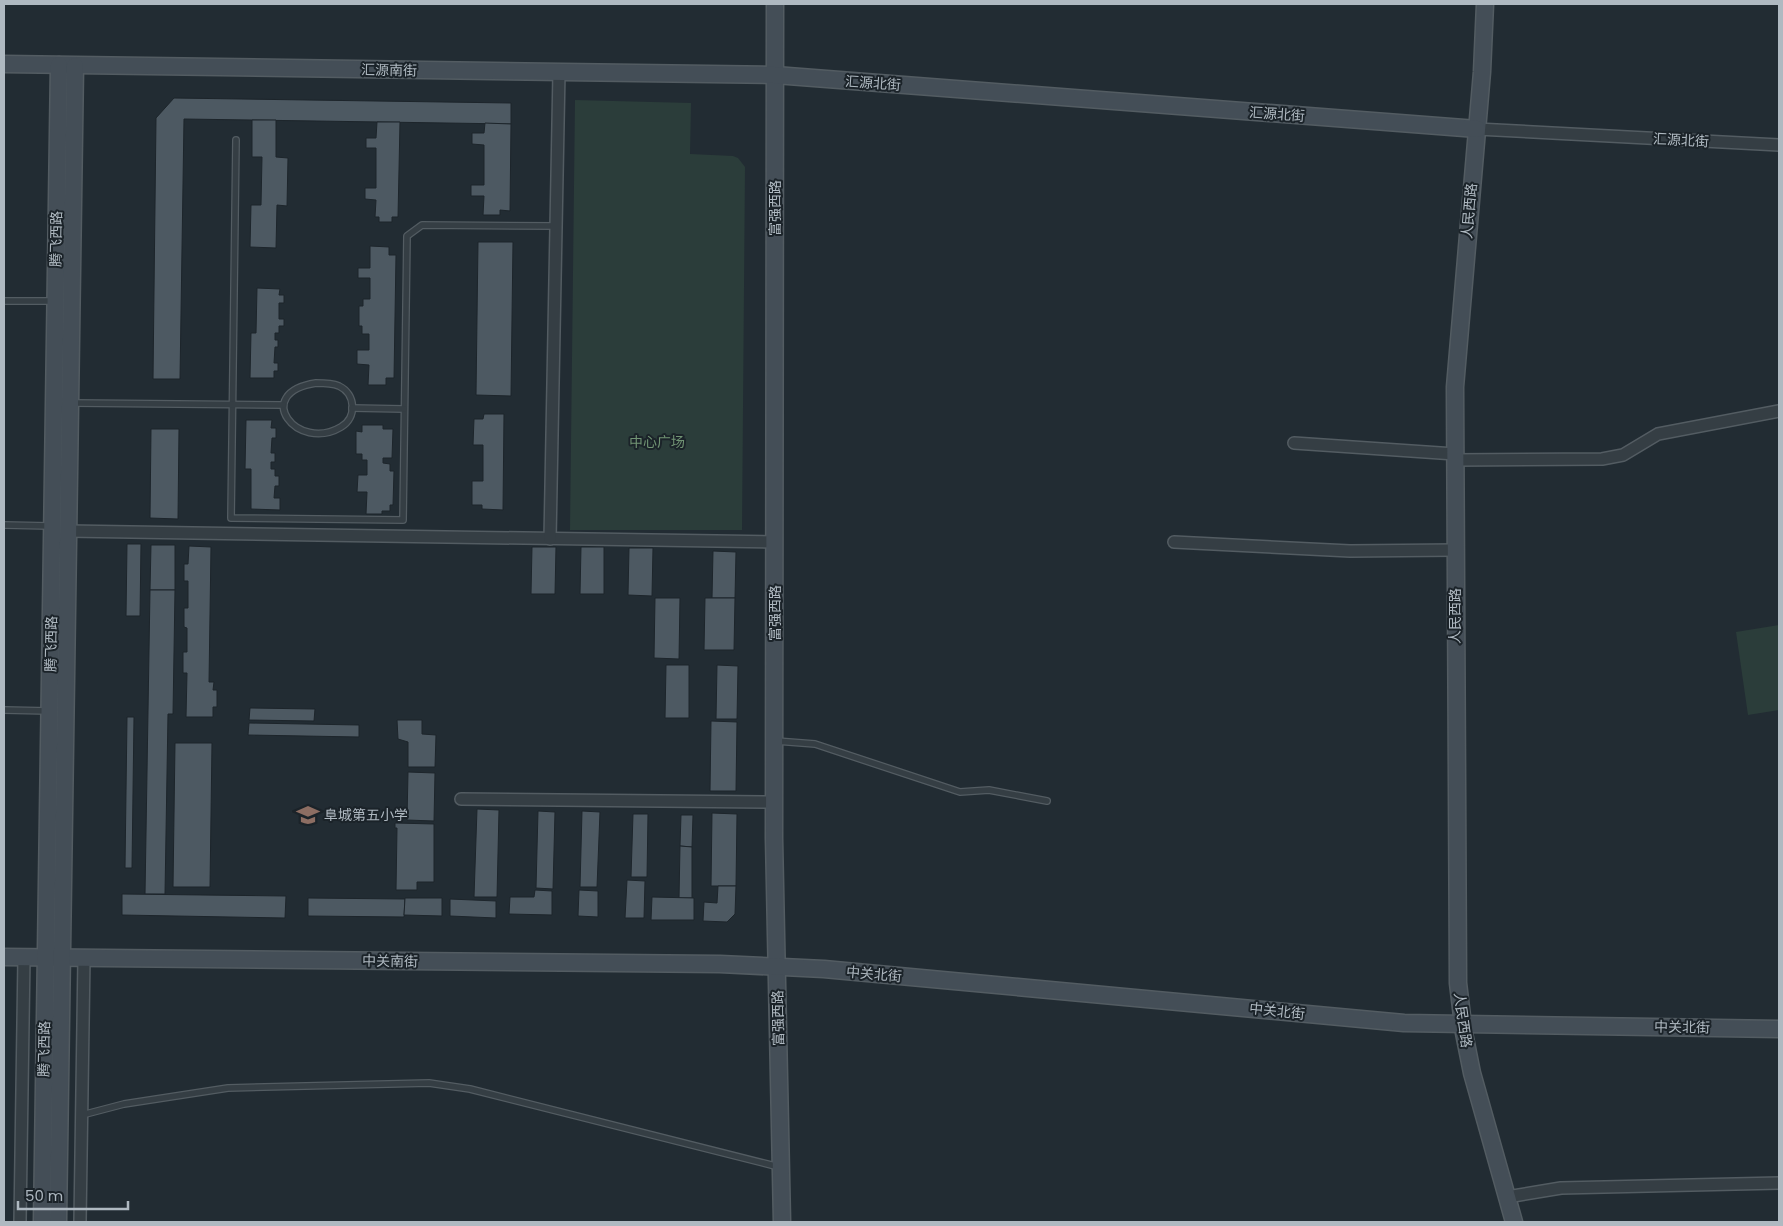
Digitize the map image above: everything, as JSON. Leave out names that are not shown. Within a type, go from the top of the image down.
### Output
[{"type":"street","name":"富强西路","points":[[775,4],[774,802],[781,1168],[780,1221]]},
{"type":"street","name":"人民西路","points":[[1485,4],[1477,129],[1456,359],[1455,550],[1458,983],[1463,1025],[1472,1072],[1514,1222]]},
{"type":"street","name":"汇源南街","points":[[4,64],[775,75]]},
{"type":"street","name":"腾飞西路","points":[[58,1222],[50,711],[56,302],[67,65]]},
{"type":"street","name":"腾飞西路","points":[[42,1222],[54,958],[68,531],[70,402],[67,65]]},
{"type":"street","points":[[550,538],[559,72]]},
{"type":"street","name":"汇源北街","points":[[775,75],[1477,129],[1779,145]]},
{"type":"street","points":[[1294,444],[1455,457],[1602,459],[1623,455],[1658,434],[1779,411]]},
{"type":"street","points":[[68,531],[775,542]]},
{"type":"street","points":[[1174,542],[1341,550],[1455,550]]},
{"type":"street","points":[[461,799],[774,802]]},
{"type":"street","name":"中关南街","points":[[4,957],[720,964],[777,967]]},
{"type":"street","points":[[20,1222],[24,957]]},
{"type":"street","points":[[80,1222],[84,958]]},
{"type":"street","name":"中关北街","points":[[777,967],[1122,995],[1404,1023],[1779,1029]]},
{"type":"street","points":[[1507,1197],[1561,1188],[1779,1183]]},
{"type":"lane","points":[[236,140],[231,518],[403,520],[407,236],[422,225],[556,226]]},
{"type":"lane","points":[[4,301],[56,302]]},
{"type":"lane","points":[[316,383],[339,386],[349,393],[352,408],[349,418],[343,426],[330,432],[315,433],[303,431],[291,424],[283,413],[283,405],[296,389],[316,383]]},
{"type":"lane","points":[[70,402],[283,405]]},
{"type":"lane","points":[[352,408],[404,409]]},
{"type":"lane","points":[[4,525],[52,526]]},
{"type":"lane","points":[[4,710],[50,711]]},
{"type":"lane","points":[[774,741],[815,744],[960,792],[989,790],[1047,801]]},
{"type":"lane","points":[[82,1115],[124,1104],[228,1088],[429,1083],[470,1089],[781,1168]]},
{"type":"green space","name":"中心广场","points":[[575,100],[691,103],[690,154],[733,156],[738,158],[745,167],[742,530],[570,530]]},
{"type":"green space","points":[[1779,625],[1779,710],[1748,715],[1736,632]]},
{"type":"building","points":[[174,98],[511,103],[511,124],[184,119],[180,379],[153,379],[156,118]]},
{"type":"building","points":[[252,120],[276,120],[276,157],[288,158],[287,206],[277,205],[276,248],[250,247],[251,205],[261,205],[262,157],[252,157]]},
{"type":"building","points":[[377,122],[400,122],[398,217],[392,217],[392,222],[379,222],[379,217],[375,217],[376,200],[365,199],[365,188],[376,188],[376,148],[366,148],[366,138],[376,138]]},
{"type":"building","points":[[485,123],[511,124],[510,211],[500,210],[500,215],[483,215],[484,196],[471,196],[471,185],[484,185],[484,145],[472,144],[472,133],[484,133]]},
{"type":"building","points":[[478,242],[513,242],[511,396],[476,395]]},
{"type":"building","points":[[370,246],[389,247],[389,255],[396,255],[394,378],[386,378],[386,385],[368,385],[369,365],[357,364],[357,350],[369,350],[369,334],[362,334],[362,326],[359,326],[359,306],[363,306],[363,299],[370,299],[370,278],[358,278],[358,268],[370,268]]},
{"type":"building","points":[[257,288],[280,289],[279,295],[284,295],[284,303],[279,303],[279,319],[284,319],[284,326],[279,326],[279,333],[275,333],[278,347],[275,347],[274,363],[278,363],[278,371],[274,371],[274,378],[250,378],[251,333],[256,333]]},
{"type":"building","points":[[484,414],[504,414],[503,510],[482,509],[482,505],[472,505],[472,481],[483,481],[483,445],[473,445],[474,419],[483,419]]},
{"type":"building","points":[[246,420],[272,420],[271,428],[276,428],[276,438],[272,438],[271,453],[275,453],[275,462],[271,462],[271,469],[275,469],[275,476],[279,476],[279,486],[275,486],[274,498],[280,498],[280,510],[251,509],[251,469],[245,469]]},
{"type":"building","points":[[362,425],[383,425],[383,429],[393,429],[392,458],[383,458],[383,463],[390,464],[390,471],[394,471],[393,505],[390,505],[390,511],[382,511],[382,514],[366,514],[367,492],[357,492],[358,475],[367,475],[367,460],[362,460],[362,454],[356,454],[356,431],[362,432]]},
{"type":"building","points":[[151,429],[179,429],[178,519],[150,518]]},
{"type":"building","points":[[127,544],[141,544],[140,616],[126,616]]},
{"type":"building","points":[[151,545],[175,545],[175,590],[150,590]]},
{"type":"building","points":[[189,546],[211,547],[209,682],[214,682],[213,690],[217,690],[217,707],[213,707],[213,717],[186,717],[187,673],[183,673],[183,652],[187,652],[187,628],[184,627],[184,608],[188,608],[188,581],[184,581],[184,564],[188,564]]},
{"type":"building","points":[[532,547],[556,547],[555,594],[531,594]]},
{"type":"building","points":[[581,547],[604,547],[604,594],[580,594]]},
{"type":"building","points":[[629,548],[653,548],[652,596],[628,595]]},
{"type":"building","points":[[713,551],[736,552],[735,598],[712,598]]},
{"type":"building","points":[[150,590],[175,590],[173,714],[168,714],[165,894],[145,894]]},
{"type":"building","points":[[655,598],[680,598],[679,659],[654,658]]},
{"type":"building","points":[[705,598],[735,598],[734,650],[704,650]]},
{"type":"building","points":[[666,665],[689,665],[689,718],[665,718]]},
{"type":"building","points":[[717,665],[738,666],[737,719],[716,719]]},
{"type":"building","points":[[250,708],[315,709],[314,721],[249,720]]},
{"type":"building","points":[[127,717],[134,717],[132,868],[125,868]]},
{"type":"building","points":[[397,720],[422,720],[422,734],[436,735],[435,767],[408,767],[408,742],[398,739]]},
{"type":"building","points":[[711,721],[737,722],[736,791],[710,791]]},
{"type":"building","points":[[249,723],[359,725],[359,737],[248,735]]},
{"type":"building","points":[[175,743],[212,743],[210,887],[173,887]]},
{"type":"building","points":[[408,772],[435,773],[434,821],[407,820]]},
{"type":"building","points":[[477,809],[499,810],[497,897],[474,897]]},
{"type":"building","points":[[538,811],[555,812],[553,889],[536,888]]},
{"type":"building","points":[[582,811],[600,812],[597,887],[580,887]]},
{"type":"building","points":[[712,813],[737,814],[736,886],[711,886]]},
{"type":"building","points":[[633,814],[648,814],[647,877],[631,877]]},
{"type":"building","points":[[681,815],[693,815],[692,847],[680,846]]},
{"type":"building","points":[[395,823],[434,824],[434,882],[417,882],[417,890],[396,890],[397,828],[395,828]]},
{"type":"building","points":[[680,846],[692,847],[692,898],[679,898]]},
{"type":"building","points":[[627,880],[645,881],[644,918],[625,918]]},
{"type":"building","points":[[718,886],[736,886],[735,914],[727,922],[703,921],[704,902],[717,903]]},
{"type":"building","points":[[535,890],[552,891],[552,915],[509,914],[510,897],[534,897]]},
{"type":"building","points":[[579,890],[598,891],[598,917],[578,916]]},
{"type":"building","points":[[122,894],[286,896],[285,918],[122,915]]},
{"type":"building","points":[[652,897],[694,898],[694,920],[651,920]]},
{"type":"building","points":[[308,898],[405,899],[404,917],[308,916]]},
{"type":"building","points":[[405,898],[442,898],[442,916],[404,915]]},
{"type":"building","points":[[450,899],[496,901],[496,918],[450,916]]},
{"type":"place","name":"阜城第五小学","points":[[308,815]]}]
